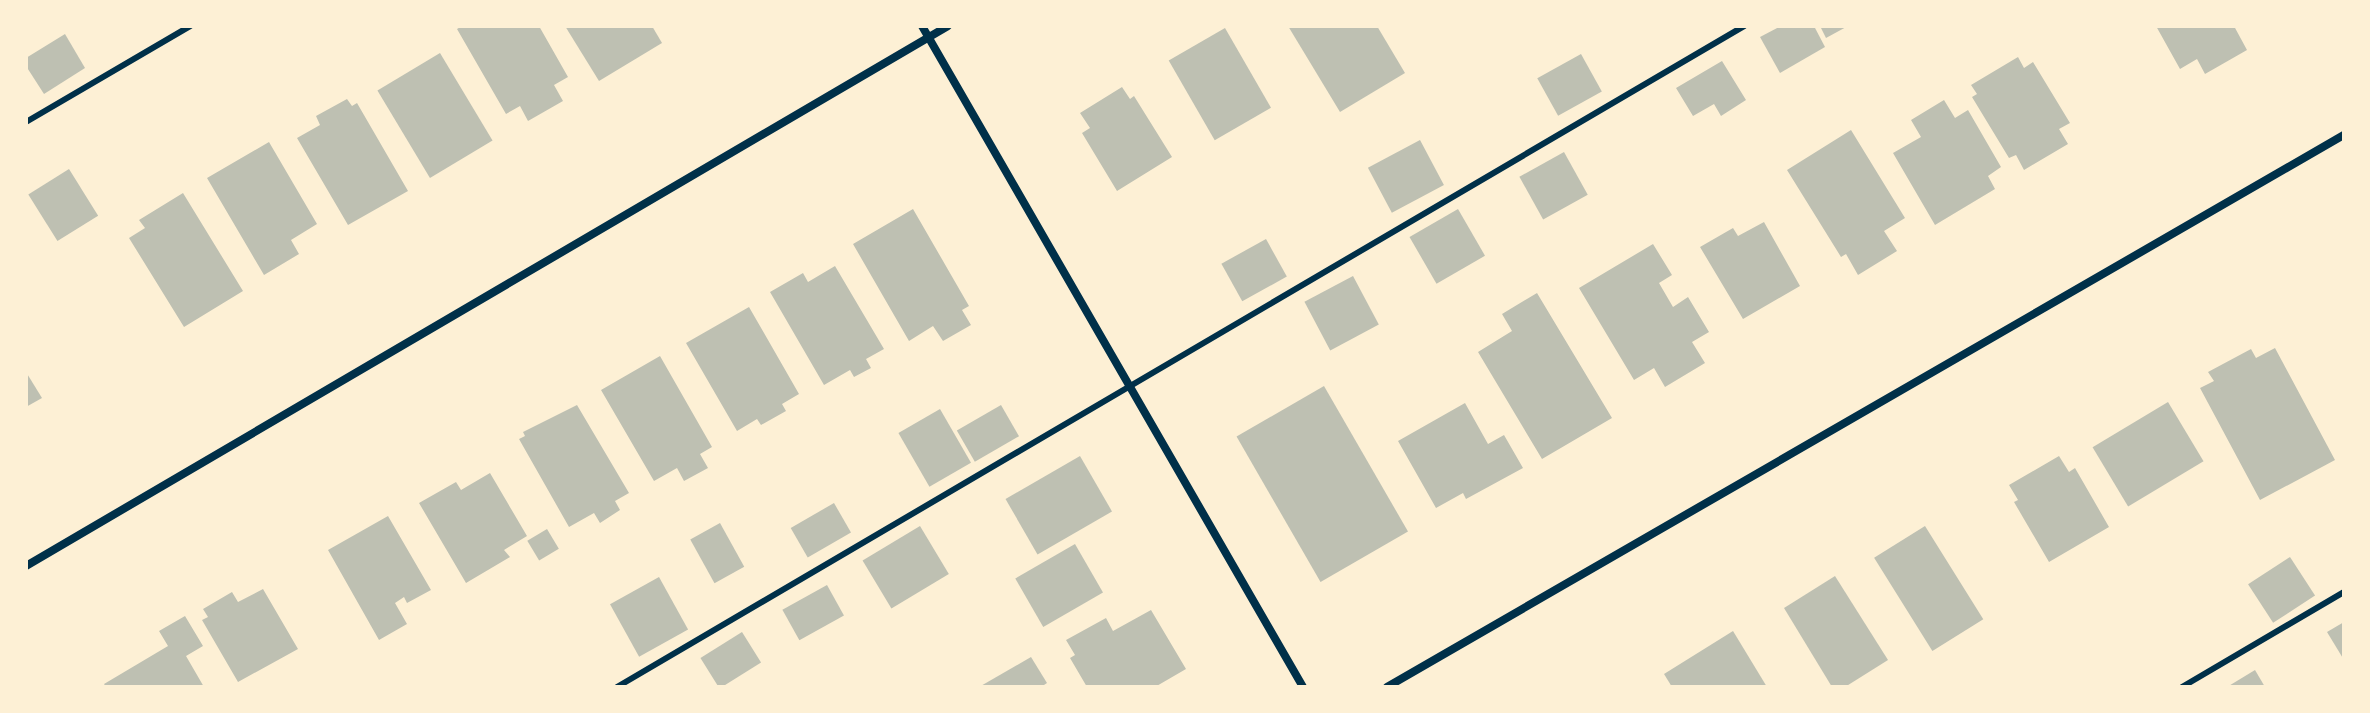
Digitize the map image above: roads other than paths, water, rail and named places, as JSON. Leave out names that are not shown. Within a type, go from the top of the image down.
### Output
[{"type":"street","points":[[922,26],[1132,384],[1303,687]]},
{"type":"street","points":[[26,566],[948,26]]},
{"type":"street","points":[[1387,687],[2344,135]]},
{"type":"lane","points":[[26,122],[190,26]]},
{"type":"lane","points":[[617,687],[1744,26]]},
{"type":"lane","points":[[2182,687],[2344,592]]}]
